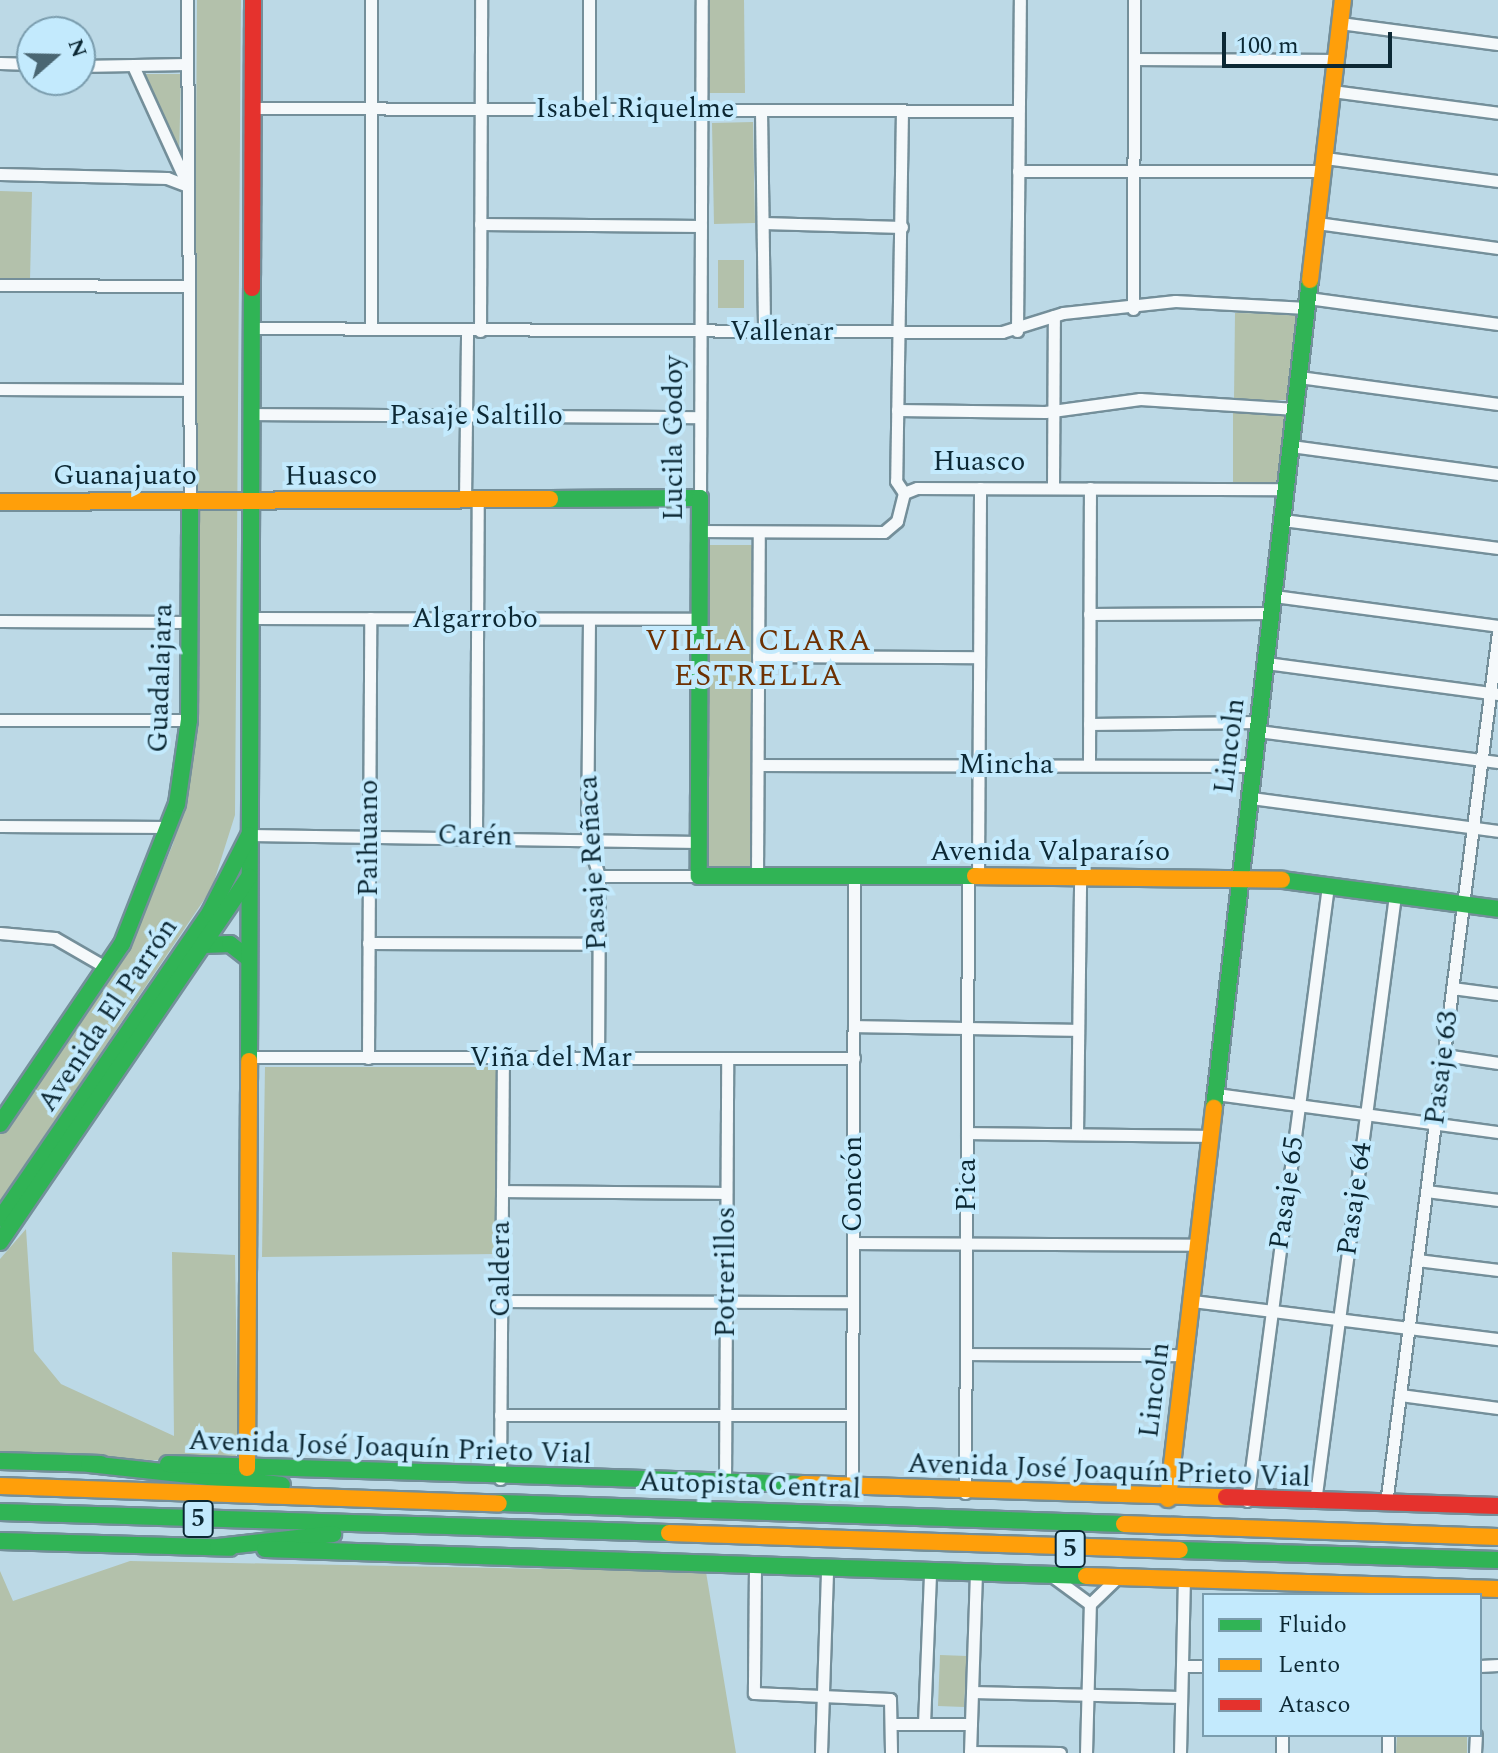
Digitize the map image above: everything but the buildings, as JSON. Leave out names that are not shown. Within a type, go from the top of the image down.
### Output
[{"type":"main road","points":[[247,1468],[253,0]]},
{"type":"main road","name":"Lincoln","points":[[1168,1499],[1343,0]]},
{"type":"main road","name":"Huasco","points":[[251,502],[700,498]]},
{"type":"main road","name":"Lucila Godoy","points":[[699,876],[700,498]]},
{"type":"main road","name":"Guanajuato","points":[[0,502],[251,502]]},
{"type":"main road","name":"Guadalajara","points":[[0,1124],[107,968],[169,827],[189,720],[190,503]]},
{"type":"main road","name":"Avenida El Parrón","points":[[0,1219],[210,912],[250,835]]},
{"type":"main road","name":"Avenida Valparaíso","points":[[699,876],[1242,877],[1498,909]]},
{"type":"main road","name":"Avenida El Parrón","points":[[0,1242],[249,877]]},
{"type":"main road","points":[[203,945],[225,942],[249,959]]},
{"type":"main road","name":"Avenida José Joaquín Prieto Vial","points":[[0,1461],[852,1490],[1498,1506]]},
{"type":"main road","points":[[89,1464],[345,1498]]},
{"type":"main road","name":"Autopista Central","points":[[0,1486],[1498,1537]]},
{"type":"main road","name":"Autopista Central","points":[[0,1512],[1498,1560]]},
{"type":"main road","points":[[218,1547],[396,1526]]},
{"type":"main road","points":[[0,1541],[1050,1574],[1184,1579],[1285,1588],[1498,1589]]},
{"type":"street","name":"Guadalajara","points":[[187,0],[190,503]]},
{"type":"street","points":[[371,0],[371,329]]},
{"type":"street","points":[[476,836],[477,619],[466,416],[480,224],[481,0]]},
{"type":"street","points":[[589,0],[589,109]]},
{"type":"street","name":"Lucila Godoy","points":[[700,498],[702,0]]},
{"type":"street","points":[[1017,331],[1020,0]]},
{"type":"street","points":[[1133,309],[1134,0]]},
{"type":"street","points":[[1340,23],[1498,44]]},
{"type":"street","points":[[1134,59],[1336,60]]},
{"type":"street","points":[[96,67],[134,68],[187,64]]},
{"type":"street","name":"Guadalajara","points":[[134,68],[188,186]]},
{"type":"street","points":[[1332,91],[1498,113]]},
{"type":"street","name":"Isabel Riquelme","points":[[253,108],[1018,111]]},
{"type":"street","points":[[761,110],[764,332]]},
{"type":"street","points":[[902,110],[896,481],[904,493]]},
{"type":"street","points":[[1018,171],[1324,165],[1498,181]]},
{"type":"street","points":[[0,174],[167,178],[188,186]]},
{"type":"street","points":[[763,223],[902,227]]},
{"type":"street","points":[[1317,223],[1498,248]]},
{"type":"street","points":[[480,224],[701,226]]},
{"type":"street","points":[[0,285],[188,286]]},
{"type":"street","name":"Vallenar","points":[[252,328],[701,333],[1017,331],[1054,316],[1133,309],[1187,300],[1308,303],[1498,324]]},
{"type":"street","points":[[1053,488],[1054,316]]},
{"type":"street","points":[[1299,377],[1498,404]]},
{"type":"street","points":[[0,389],[189,390]]},
{"type":"street","points":[[897,410],[1053,410],[1164,399],[1296,409]]},
{"type":"street","name":"Pasaje Saltillo","points":[[251,414],[700,417]]},
{"type":"street","points":[[1291,446],[1498,474]]},
{"type":"street","name":"Huasco","points":[[700,531],[884,532],[897,521],[904,493],[980,488],[1286,489]]},
{"type":"street","name":"Pica","points":[[965,1493],[967,1028],[979,765],[980,488]]},
{"type":"street","points":[[1089,765],[1090,488]]},
{"type":"street","points":[[1283,520],[1498,548]]},
{"type":"street","points":[[757,877],[759,532]]},
{"type":"street","points":[[1274,596],[1498,629]]},
{"type":"street","points":[[1089,614],[1272,613]]},
{"type":"street","name":"Algarrobo","points":[[251,618],[700,619]]},
{"type":"street","name":"Paihuano","points":[[368,1058],[370,618]]},
{"type":"street","name":"Pasaje Reñaca","points":[[589,619],[587,837],[599,876],[598,1058]]},
{"type":"street","points":[[0,621],[189,622]]},
{"type":"street","name":"Pasaje 63","points":[[1386,1504],[1482,760],[1494,693],[1498,629]]},
{"type":"street","points":[[758,656],[979,657]]},
{"type":"street","points":[[1266,663],[1494,693]]},
{"type":"street","points":[[0,720],[189,720]]},
{"type":"street","points":[[1089,724],[1259,726],[1498,762]]},
{"type":"street","name":"Mincha","points":[[758,765],[1254,766]]},
{"type":"street","points":[[1251,798],[1498,831]]},
{"type":"street","points":[[0,826],[169,827]]},
{"type":"street","name":"Carén","points":[[250,835],[587,837],[699,842]]},
{"type":"street","name":"Avenida Valparaíso","points":[[599,876],[699,876]]},
{"type":"street","name":"Concón","points":[[852,1490],[854,877]]},
{"type":"street","points":[[1077,1134],[1080,878]]},
{"type":"street","name":"Pasaje 65","points":[[1247,1501],[1328,886]]},
{"type":"street","name":"Pasaje 64","points":[[1315,1502],[1395,895]]},
{"type":"street","points":[[0,933],[55,938],[107,968]]},
{"type":"street","points":[[368,943],[598,944]]},
{"type":"street","points":[[1452,988],[1498,994]]},
{"type":"street","points":[[854,1026],[1078,1030]]},
{"type":"street","points":[[1444,1055],[1498,1063]]},
{"type":"street","name":"Viña del Mar","points":[[248,1057],[854,1058]]},
{"type":"street","name":"Caldera","points":[[500,1479],[503,1058]]},
{"type":"street","name":"Potrerillos","points":[[725,1486],[727,1058]]},
{"type":"street","points":[[1216,1094],[1498,1132]]},
{"type":"street","points":[[967,1133],[1211,1136]]},
{"type":"street","points":[[502,1191],[726,1193]]},
{"type":"street","points":[[1426,1191],[1498,1200]]},
{"type":"street","points":[[853,1243],[1198,1245]]},
{"type":"street","points":[[1417,1260],[1498,1270]]},
{"type":"street","points":[[501,1301],[853,1302]]},
{"type":"street","points":[[1192,1301],[1498,1339]]},
{"type":"street","points":[[966,1354],[1185,1355]]},
{"type":"street","points":[[1400,1395],[1498,1408]]},
{"type":"street","points":[[500,1415],[852,1415]]},
{"type":"street","points":[[755,1566],[754,1693],[890,1699],[891,1753]]},
{"type":"street","points":[[821,1753],[827,1568]]},
{"type":"street","points":[[924,1724],[930,1572]]},
{"type":"street","points":[[976,1572],[970,1752],[1060,1753]]},
{"type":"street","points":[[1050,1574],[1090,1604]]},
{"type":"street","points":[[1086,1753],[1090,1604],[1118,1577]]},
{"type":"street","points":[[1180,1753],[1184,1579]]},
{"type":"street","points":[[1182,1666],[1202,1666]]},
{"type":"street","points":[[972,1692],[1181,1697]]},
{"type":"street","points":[[892,1724],[971,1724]]},
{"type":"green space","points":[[197,0],[241,0],[235,815],[212,888],[0,1202],[0,1133],[133,940],[173,844],[192,771]]},
{"type":"green space","points":[[707,0],[744,0],[745,93],[709,93]]},
{"type":"green space","points":[[144,74],[181,74],[179,158]]},
{"type":"green space","points":[[753,122],[755,223],[714,224],[712,123]]},
{"type":"green space","points":[[0,191],[32,192],[30,281],[0,281]]},
{"type":"green space","points":[[718,260],[744,260],[744,308],[718,308]]},
{"type":"green space","points":[[1235,313],[1296,314],[1286,400],[1234,400]]},
{"type":"green space","points":[[1233,412],[1286,414],[1277,484],[1233,482]]},
{"type":"green space","points":[[707,545],[753,545],[750,868],[704,867]]},
{"type":"green space","points":[[265,1067],[497,1067],[496,1254],[262,1257]]},
{"type":"green space","points":[[26,1229],[34,1351],[61,1384],[174,1436],[172,1252],[235,1255],[238,1453],[230,1462],[0,1456],[0,1259]]},
{"type":"green space","points":[[130,1561],[706,1572],[736,1753],[0,1753],[0,1571],[13,1601]]},
{"type":"green space","points":[[940,1655],[967,1656],[964,1707],[938,1706]]},
{"type":"green space","points":[[1397,1737],[1467,1737],[1467,1753],[1396,1753]]},
{"type":"traffic: fast","points":[[1214,1108],[1310,280]]},
{"type":"traffic: fast","points":[[249,1061],[252,288]]},
{"type":"traffic: fast","points":[[550,499],[700,498],[699,876],[975,876]]},
{"type":"traffic: fast","points":[[0,1124],[122,944],[177,804],[189,720],[190,503]]},
{"type":"traffic: fast","points":[[0,1219],[210,912],[249,835]]},
{"type":"traffic: fast","points":[[0,1242],[249,877]]},
{"type":"traffic: fast","points":[[1282,880],[1498,909]]},
{"type":"traffic: fast","points":[[203,945],[230,944],[249,959]]},
{"type":"traffic: fast","points":[[0,1461],[101,1464]]},
{"type":"traffic: fast","points":[[89,1464],[282,1485]]},
{"type":"traffic: fast","points":[[168,1464],[803,1484]]},
{"type":"traffic: fast","points":[[499,1503],[1124,1524]]},
{"type":"traffic: fast","points":[[0,1512],[669,1533]]},
{"type":"traffic: fast","points":[[218,1547],[333,1534]]},
{"type":"traffic: fast","points":[[0,1541],[230,1548]]},
{"type":"traffic: fast","points":[[265,1549],[1086,1576]]},
{"type":"traffic: fast","points":[[1180,1550],[1498,1560]]},
{"type":"traffic: slow","points":[[1310,280],[1343,0]]},
{"type":"traffic: slow","points":[[0,502],[550,499]]},
{"type":"traffic: slow","points":[[975,876],[1282,880]]},
{"type":"traffic: slow","points":[[247,1468],[249,1061]]},
{"type":"traffic: slow","points":[[1168,1499],[1214,1108]]},
{"type":"traffic: slow","points":[[803,1484],[1226,1497]]},
{"type":"traffic: slow","points":[[0,1486],[499,1503]]},
{"type":"traffic: slow","points":[[1124,1524],[1498,1537]]},
{"type":"traffic: slow","points":[[669,1533],[1180,1550]]},
{"type":"traffic: slow","points":[[1086,1576],[1498,1589]]},
{"type":"traffic: jam","points":[[252,288],[253,0]]},
{"type":"traffic: jam","points":[[1226,1497],[1498,1506]]},
{"type":"district","name":"VILLA CLARA ESTRELLA","points":[[759,658]]}]
